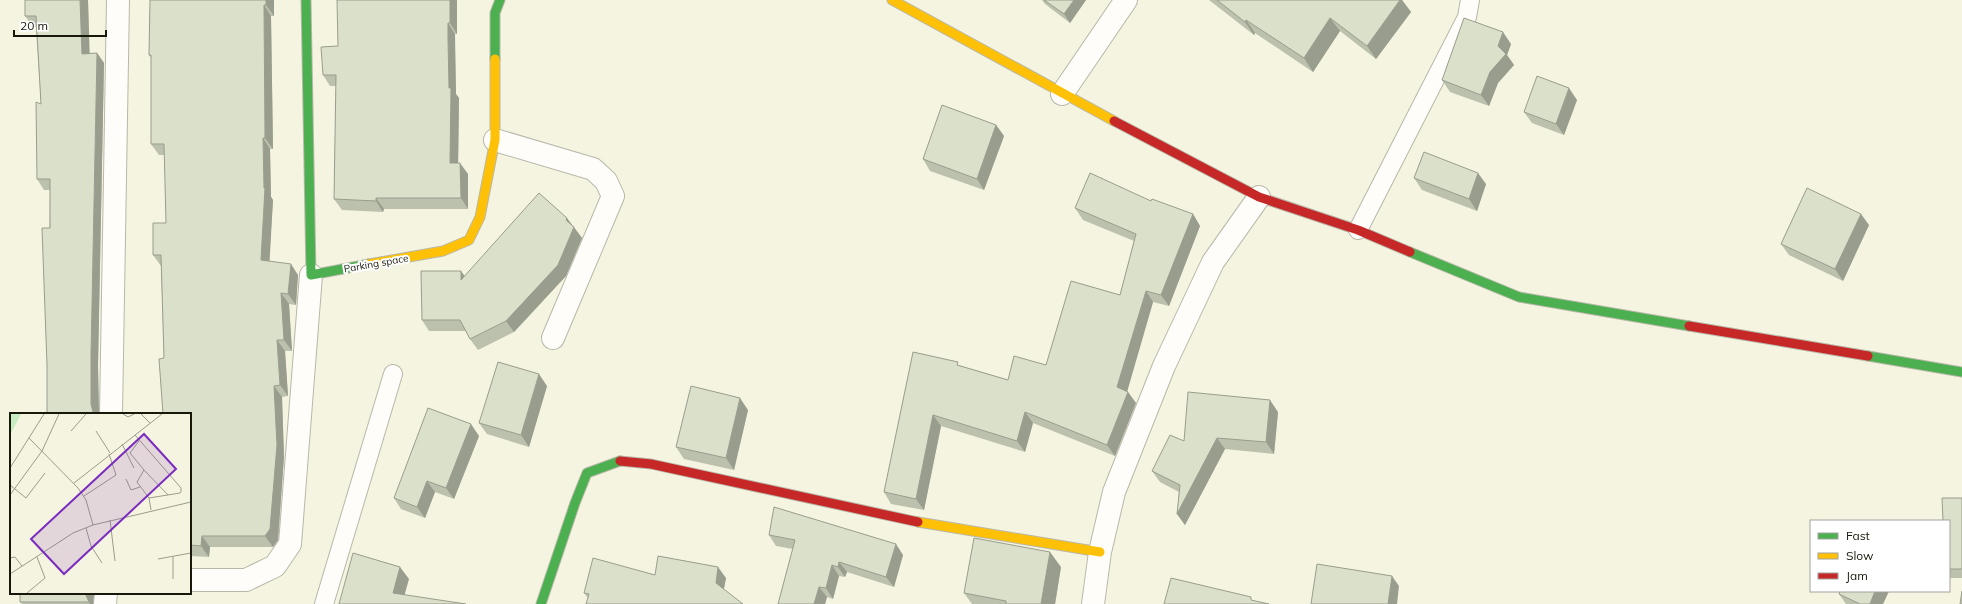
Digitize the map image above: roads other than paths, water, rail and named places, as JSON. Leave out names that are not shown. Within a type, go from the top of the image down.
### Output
[{"type":"street","points":[[111,413],[118,0]]},
{"type":"street","points":[[191,580],[246,580],[275,566],[290,544],[311,275],[306,0]]},
{"type":"street","name":"Parking space","points":[[311,275],[443,251],[468,240],[480,217],[495,140],[495,13],[500,0]]},
{"type":"street","points":[[892,0],[1062,94],[1258,197],[1358,230],[1519,297],[1962,372]]},
{"type":"street","points":[[1062,94],[1126,0]]},
{"type":"street","points":[[495,140],[593,169],[606,181],[613,196],[553,338]]},
{"type":"street","points":[[1093,604],[1100,552],[1114,492],[1164,366],[1213,262],[1258,197]]},
{"type":"street","points":[[541,604],[575,503],[587,473],[616,461],[651,464],[899,519],[1022,542],[1100,552]]},
{"type":"street","points":[[105,604],[106,594]]},
{"type":"lane","points":[[1358,230],[1467,17],[1470,0]]},
{"type":"lane","points":[[324,604],[393,374]]}]
